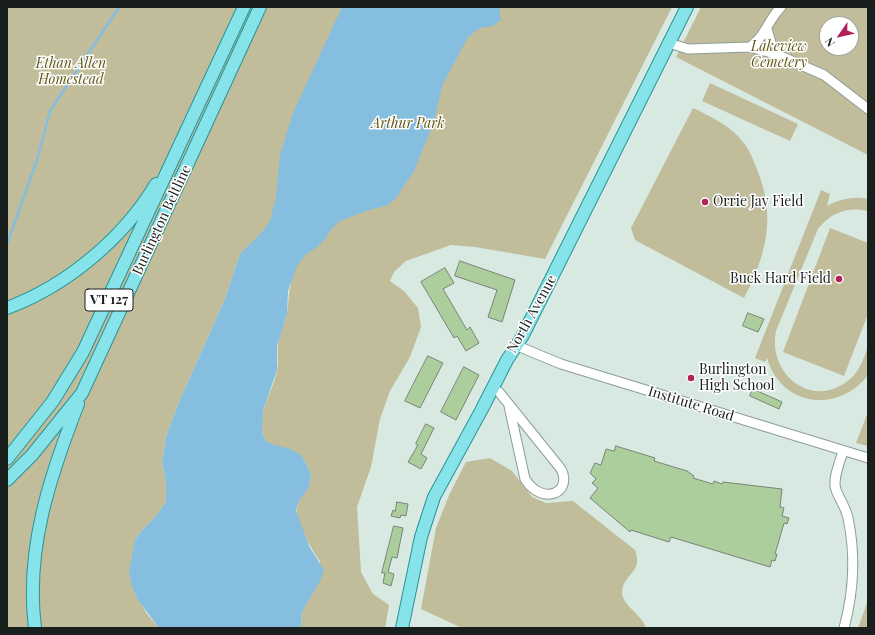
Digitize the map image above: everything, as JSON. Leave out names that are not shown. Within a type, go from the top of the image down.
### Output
[{"type":"main road","name":"Burlington Beltline","points":[[7,459],[48,407],[83,352],[244,7]]},
{"type":"main road","name":"Burlington Beltline","points":[[7,480],[32,455],[82,393],[260,7]]},
{"type":"main road","name":"North Avenue","points":[[402,628],[421,537],[434,497],[515,345],[522,337],[687,7]]},
{"type":"main road","points":[[7,308],[30,298],[63,280],[99,252],[120,230],[154,187],[188,128]]},
{"type":"main road","points":[[35,628],[33,574],[40,523],[58,456],[82,393]]},
{"type":"street","points":[[750,47],[756,43],[767,29],[770,20],[781,7]]},
{"type":"street","points":[[767,29],[772,46],[778,55]]},
{"type":"street","points":[[668,43],[688,49],[750,47],[778,55],[824,75],[868,109]]},
{"type":"street","name":"Institute Road","points":[[515,345],[561,364],[868,458]]},
{"type":"street","points":[[499,392],[564,475],[564,482],[560,489],[554,494],[546,495],[537,492],[525,479],[509,406]]},
{"type":"street","points":[[843,451],[835,481],[835,489],[848,517],[852,546],[853,582],[852,595],[844,628]]},
{"type":"green space","points":[[7,7],[672,7],[545,259],[475,247],[451,245],[406,261],[394,272],[390,281],[404,291],[418,308],[421,327],[410,357],[390,391],[380,419],[371,467],[357,507],[361,572],[373,594],[389,605],[385,628],[301,628],[302,612],[314,590],[320,561],[301,528],[297,515],[298,504],[310,483],[311,478],[306,463],[301,456],[295,452],[274,446],[265,439],[261,422],[265,404],[277,370],[279,341],[287,313],[291,284],[240,254],[225,299],[179,402],[166,437],[162,463],[166,482],[166,502],[135,540],[132,587],[147,614],[159,628],[7,628]]},
{"type":"green space","name":"Lakeview Cemetery","points":[[701,7],[868,7],[868,155],[676,57]]},
{"type":"green space","points":[[710,83],[798,124],[790,141],[702,101]]},
{"type":"green space","name":"Orrie Jay Field","points":[[693,108],[720,122],[738,136],[750,152],[763,189],[766,205],[766,236],[758,267],[744,298],[635,240],[631,228]]},
{"type":"green space","points":[[821,190],[830,194],[827,206],[847,199],[862,198],[868,199],[868,211],[853,209],[840,212],[828,219],[818,229],[776,331],[775,347],[779,362],[786,374],[796,384],[808,389],[822,391],[836,388],[850,379],[861,364],[868,347],[868,375],[856,387],[842,396],[827,400],[812,400],[797,395],[785,387],[774,374],[767,358],[765,362],[755,358]]},
{"type":"green space","name":"Buck Hard Field","points":[[830,228],[868,243],[868,314],[844,376],[783,352]]},
{"type":"green space","points":[[868,412],[868,446],[856,443]]},
{"type":"green space","points":[[490,458],[512,471],[532,497],[546,503],[573,501],[635,550],[637,563],[623,586],[622,592],[625,602],[641,618],[646,628],[462,628],[421,609],[436,528],[450,493],[466,462]]},
{"type":"green space","points":[[868,600],[868,628],[858,628]]},
{"type":"water","points":[[342,7],[499,7],[501,20],[493,26],[480,28],[468,37],[442,86],[434,122],[414,171],[396,198],[388,205],[366,211],[340,221],[332,228],[325,239],[316,248],[305,255],[297,266],[288,291],[287,314],[277,346],[277,370],[263,411],[262,433],[266,441],[271,444],[291,449],[302,456],[311,475],[309,487],[299,501],[296,510],[309,546],[324,570],[320,581],[302,612],[301,628],[159,628],[138,600],[132,587],[129,571],[135,540],[166,502],[166,482],[162,463],[166,437],[179,402],[225,299],[240,254],[263,231],[270,221],[276,197],[280,155],[293,113]]},
{"type":"building","points":[[460,261],[515,280],[502,322],[488,317],[497,290],[455,276]]},
{"type":"building","points":[[445,268],[454,283],[443,289],[467,330],[470,327],[479,343],[466,351],[457,336],[454,338],[421,282]]},
{"type":"building","points":[[748,313],[764,319],[758,332],[743,326]]},
{"type":"building","points":[[428,356],[443,363],[420,408],[405,401]]},
{"type":"building","points":[[464,367],[479,375],[456,420],[441,412]]},
{"type":"building","points":[[753,389],[782,402],[779,409],[750,396]]},
{"type":"building","points":[[426,424],[434,428],[421,454],[427,458],[421,469],[408,462],[418,445],[416,444]]},
{"type":"building","points":[[616,446],[655,458],[654,461],[687,471],[694,476],[693,478],[713,484],[714,481],[722,484],[723,482],[782,489],[780,507],[784,508],[782,516],[789,518],[787,524],[784,523],[775,554],[777,554],[775,561],[772,560],[770,567],[671,537],[669,542],[631,530],[630,532],[590,498],[598,488],[592,483],[596,479],[590,473],[595,463],[601,465],[606,449],[614,451]]},
{"type":"building","points":[[397,502],[408,504],[406,516],[401,515],[400,518],[391,516],[393,510],[395,511]]},
{"type":"building","points":[[394,526],[403,528],[397,558],[392,557],[388,572],[394,574],[391,586],[383,583],[385,573],[382,573]]},
{"type":"waterway","points":[[7,244],[38,157],[50,111],[119,7]]},
{"type":"place","name":"Orrie Jay Field","points":[[705,202]]},
{"type":"place","name":"Buck Hard Field","points":[[839,279]]},
{"type":"place","name":"Burlington High School","points":[[691,378]]},
{"type":"park label","name":"Ethan Allen Homestead","points":[[71,72]]},
{"type":"park label","name":"Arthur Park","points":[[408,124]]}]
